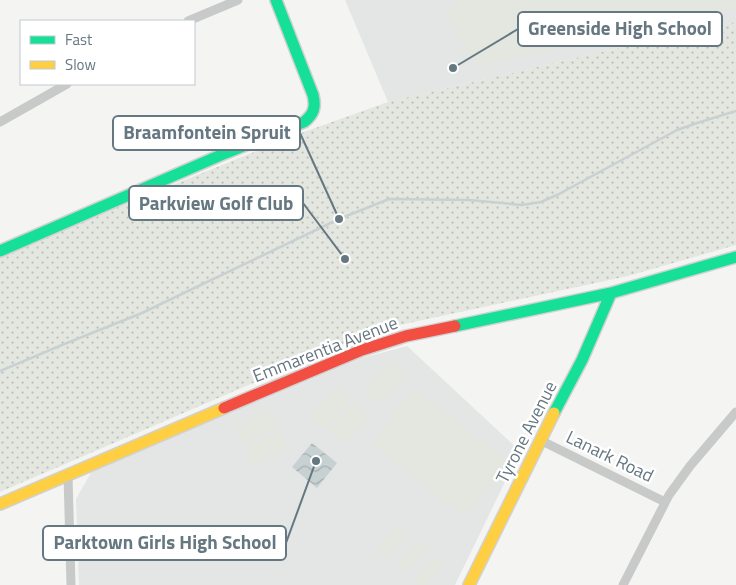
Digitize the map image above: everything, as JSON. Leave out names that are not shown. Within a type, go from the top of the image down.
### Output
[{"type":"street","points":[[190,20],[238,0]]},
{"type":"street","points":[[0,251],[221,155],[304,122],[311,117],[314,112],[315,102],[313,95],[276,0]]},
{"type":"street","points":[[0,122],[65,85]]},
{"type":"street","name":"Emmarentia Avenue","points":[[0,504],[362,350],[415,334],[611,293],[736,257]]},
{"type":"street","name":"Tyrone Avenue","points":[[469,585],[540,440],[582,360],[611,293]]},
{"type":"street","points":[[623,585],[665,502],[690,466],[736,412]]},
{"type":"street","name":"Lanark Road","points":[[540,440],[665,502]]},
{"type":"street","points":[[68,475],[72,585]]},
{"type":"shaded area","points":[[345,0],[736,0],[736,22],[388,102]]},
{"type":"shaded area","points":[[459,0],[736,0],[736,9],[477,67],[445,10]]},
{"type":"shaded area","points":[[736,22],[736,245],[628,276],[381,329],[0,492],[0,255],[301,133],[388,102]]},
{"type":"shaded area","points":[[407,346],[520,451],[455,585],[79,585],[76,499],[92,471],[362,358]]},
{"type":"shaded area","points":[[390,360],[406,374],[380,404],[364,391]]},
{"type":"shaded area","points":[[337,386],[352,399],[326,430],[311,416]]},
{"type":"shaded area","points":[[414,388],[508,461],[464,517],[371,444]]},
{"type":"shaded area","points":[[355,401],[370,415],[345,445],[329,432]]},
{"type":"shaded area","points":[[271,408],[279,427],[243,443],[234,425]]},
{"type":"shaded area","points":[[280,431],[289,449],[252,466],[244,447]]},
{"type":"shaded area","points":[[399,524],[409,534],[388,557],[378,548]]},
{"type":"shaded area","points":[[417,540],[427,549],[406,572],[396,563]]},
{"type":"shaded area","points":[[434,556],[444,565],[426,585],[419,585],[413,579]]},
{"type":"water","points":[[312,443],[337,463],[317,488],[292,467]]},
{"type":"waterway","points":[[0,371],[142,313],[339,219],[389,199],[469,200],[522,205],[541,202],[677,130],[736,111]]},
{"type":"traffic: fast","points":[[0,251],[221,155],[304,122],[312,113],[313,95],[276,0]]},
{"type":"traffic: fast","points":[[455,326],[611,293],[736,257]]},
{"type":"traffic: fast","points":[[554,413],[582,360],[611,293]]},
{"type":"traffic: slow","points":[[0,504],[224,408]]},
{"type":"traffic: slow","points":[[469,585],[554,413]]},
{"type":"traffic: jam","points":[[224,408],[362,350],[406,336],[455,326]]},
{"type":"place","name":"Greenside High School","points":[[453,68]]},
{"type":"place","name":"Braamfontein Spruit","points":[[339,219]]},
{"type":"place","name":"Parkview Golf Club","points":[[345,259]]},
{"type":"place","name":"Parktown Girls High School","points":[[316,461]]}]
